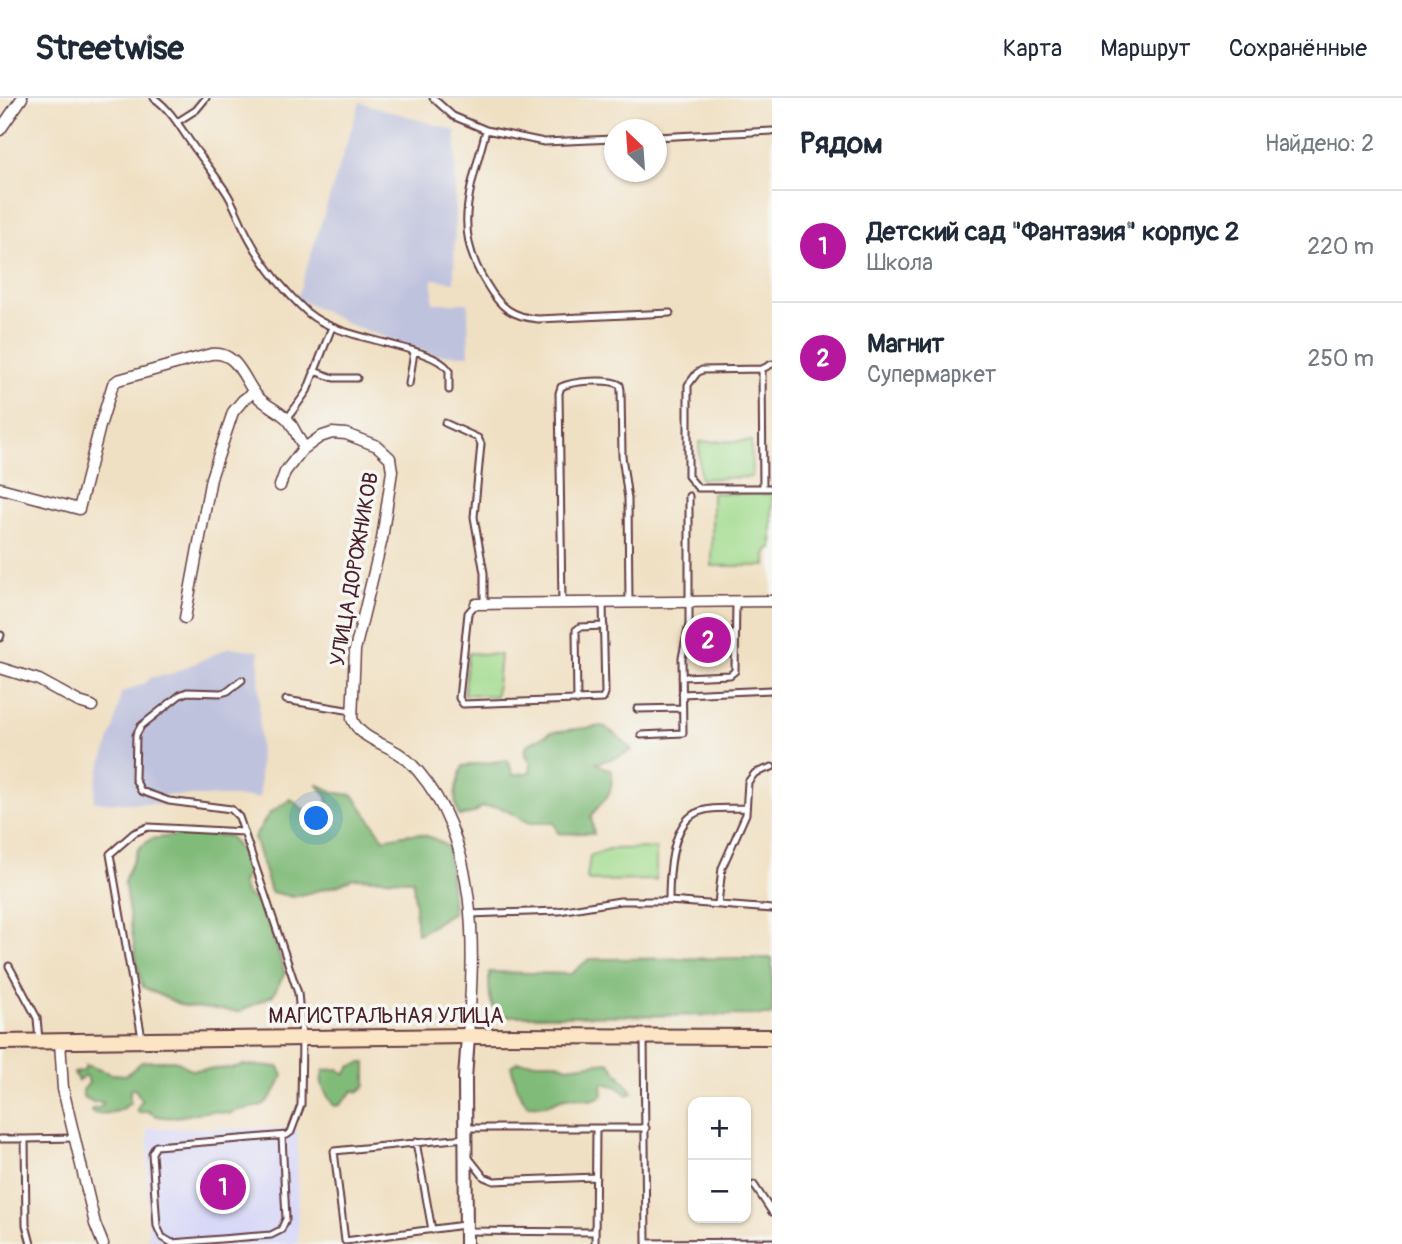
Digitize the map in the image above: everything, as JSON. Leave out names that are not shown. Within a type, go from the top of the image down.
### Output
[{"type":"main road","name":"МАГИСТРАЛЬНАЯ УЛИЦА","points":[[0,1042],[302,1037],[772,1037]]},
{"type":"street","points":[[0,130],[22,98]]},
{"type":"street","points":[[0,488],[79,509],[110,389],[118,380],[219,354],[232,359],[254,392],[287,419],[296,437],[305,447]]},
{"type":"street","points":[[185,618],[211,478],[233,412],[254,392]]},
{"type":"street","name":"УЛИЦА ДОРОЖНИКОВ","points":[[280,486],[285,472],[305,447],[326,434],[338,432],[377,446],[386,452],[392,464],[383,539],[355,650],[352,711]]},
{"type":"street","points":[[480,604],[772,601]]},
{"type":"street","points":[[0,668],[38,680],[92,706]]},
{"type":"street","points":[[352,711],[352,719],[357,729],[407,759],[420,773],[437,798],[460,853],[469,914],[472,980],[465,1133],[466,1233]]},
{"type":"street","points":[[60,1041],[63,1089],[95,1224],[103,1244]]},
{"type":"lane","points":[[154,98],[177,122],[227,193],[249,238],[268,267],[308,313],[353,336],[414,352],[445,365],[450,373],[449,390]]},
{"type":"lane","points":[[177,122],[196,110],[206,98]]},
{"type":"lane","points":[[433,98],[453,116],[486,130],[554,142],[604,140]]},
{"type":"lane","points":[[486,130],[466,206],[466,239],[475,267],[492,293],[508,310],[522,318],[538,319],[670,313]]},
{"type":"lane","points":[[667,136],[772,131]]},
{"type":"lane","points":[[287,419],[300,403],[332,327]]},
{"type":"lane","points":[[409,384],[414,352]]},
{"type":"lane","points":[[772,364],[762,369],[702,370],[688,385],[688,476],[698,488],[772,488]]},
{"type":"lane","points":[[762,369],[764,488]]},
{"type":"lane","points":[[314,371],[334,378],[357,379]]},
{"type":"lane","points":[[562,603],[559,393],[561,387],[571,383],[614,381],[620,385],[621,390],[622,456],[628,499],[629,602]]},
{"type":"lane","points":[[445,423],[478,438],[481,444],[474,517],[484,573],[480,604],[468,612],[459,698],[461,704],[600,700],[605,697],[603,603]]},
{"type":"lane","points":[[641,735],[683,733],[682,653],[688,634],[689,496]]},
{"type":"lane","points":[[682,677],[730,675],[735,671],[736,601]]},
{"type":"lane","points":[[577,701],[576,630],[580,626],[604,626]]},
{"type":"lane","points":[[242,680],[221,693],[184,693],[141,726],[136,735],[135,779],[141,791],[164,800],[232,809],[239,817],[296,984],[302,1037],[301,1105],[291,1132],[282,1136],[156,1146],[152,1153],[157,1226],[162,1237],[172,1243],[271,1235],[281,1230],[286,1219],[282,1136]]},
{"type":"lane","points":[[682,694],[772,690]]},
{"type":"lane","points":[[286,700],[352,711]]},
{"type":"lane","points":[[637,709],[682,708]]},
{"type":"lane","points":[[718,904],[722,868],[744,821],[747,787],[751,777],[772,767]]},
{"type":"lane","points":[[669,901],[670,862],[686,820],[701,811],[746,808]]},
{"type":"lane","points":[[142,1039],[110,854],[134,833],[148,827],[244,832]]},
{"type":"lane","points":[[469,914],[559,911],[620,901],[669,901],[772,909]]},
{"type":"lane","points":[[9,966],[37,1018],[39,1041]]},
{"type":"lane","points":[[644,1037],[646,1244],[772,1242]]},
{"type":"lane","points":[[595,1244],[596,1128]]},
{"type":"lane","points":[[595,1232],[466,1233],[432,1230],[345,1241],[334,1151],[416,1142],[465,1133],[646,1128]]},
{"type":"lane","points":[[0,1139],[75,1139]]},
{"type":"lane","points":[[25,1139],[26,1225],[31,1244]]},
{"type":"lane","points":[[416,1142],[432,1230]]},
{"type":"lane","points":[[465,1153],[484,1177],[494,1181],[596,1177]]},
{"type":"lane","points":[[754,1185],[772,1212]]},
{"type":"shaded area","points":[[360,102],[456,131],[454,282],[433,279],[433,303],[468,303],[469,355],[434,355],[351,325],[297,298]]},
{"type":"shaded area","points":[[230,647],[259,651],[260,798],[164,795],[164,804],[94,802],[96,781],[114,727],[121,693],[145,683],[152,677],[169,675]]},
{"type":"shaded area","points":[[148,1128],[297,1129],[298,1244],[148,1244]]},
{"type":"green space","points":[[751,441],[752,477],[700,479],[699,442]]},
{"type":"green space","points":[[712,493],[772,494],[772,549],[766,554],[766,566],[712,566]]},
{"type":"green space","points":[[468,653],[500,655],[496,696],[464,694]]},
{"type":"green space","points":[[603,726],[632,750],[596,763],[612,771],[612,780],[607,796],[591,816],[594,834],[558,833],[554,823],[529,823],[500,807],[482,807],[474,813],[459,816],[456,791],[463,766],[508,760],[513,775],[530,772],[531,763],[525,753],[527,745],[551,732]]},
{"type":"green space","points":[[318,785],[336,793],[353,795],[384,839],[418,834],[448,847],[453,912],[417,934],[413,880],[353,878],[339,885],[293,897],[271,892],[254,837],[270,813],[291,799],[312,817],[331,817],[327,797]]},
{"type":"green space","points":[[193,833],[229,836],[244,855],[248,874],[242,882],[245,893],[263,907],[285,973],[273,995],[239,1012],[183,1006],[143,987],[137,964],[124,881],[138,849],[151,839]]},
{"type":"green space","points":[[656,848],[656,880],[589,881],[587,878],[590,856],[609,849]]},
{"type":"green space","points":[[772,958],[772,1015],[505,1016],[495,1009],[490,998],[489,972],[571,974],[589,959]]},
{"type":"green space","points":[[171,1060],[191,1070],[244,1065],[279,1067],[283,1076],[269,1100],[258,1107],[229,1114],[212,1111],[162,1117],[148,1111],[139,1113],[137,1109],[142,1100],[134,1088],[130,1090],[130,1103],[122,1109],[108,1113],[92,1113],[92,1109],[102,1107],[103,1102],[93,1102],[83,1097],[83,1090],[89,1083],[87,1077],[78,1081],[74,1073],[84,1071],[86,1065],[112,1074],[126,1075],[142,1062]]},
{"type":"green space","points":[[517,1062],[556,1062],[567,1067],[607,1062],[633,1093],[627,1095],[618,1087],[604,1083],[603,1095],[592,1100],[572,1097],[545,1105],[527,1105],[518,1090],[511,1066]]},
{"type":"green space","points":[[366,1063],[366,1085],[358,1092],[354,1090],[340,1105],[334,1106],[322,1085],[324,1070],[339,1069],[345,1075],[351,1066]]},
{"type":"place","name":"Магнит","points":[[708,640]]},
{"type":"place","name":"Детский сад \"Фантазия\" корпус 2","points":[[223,1187]]}]
